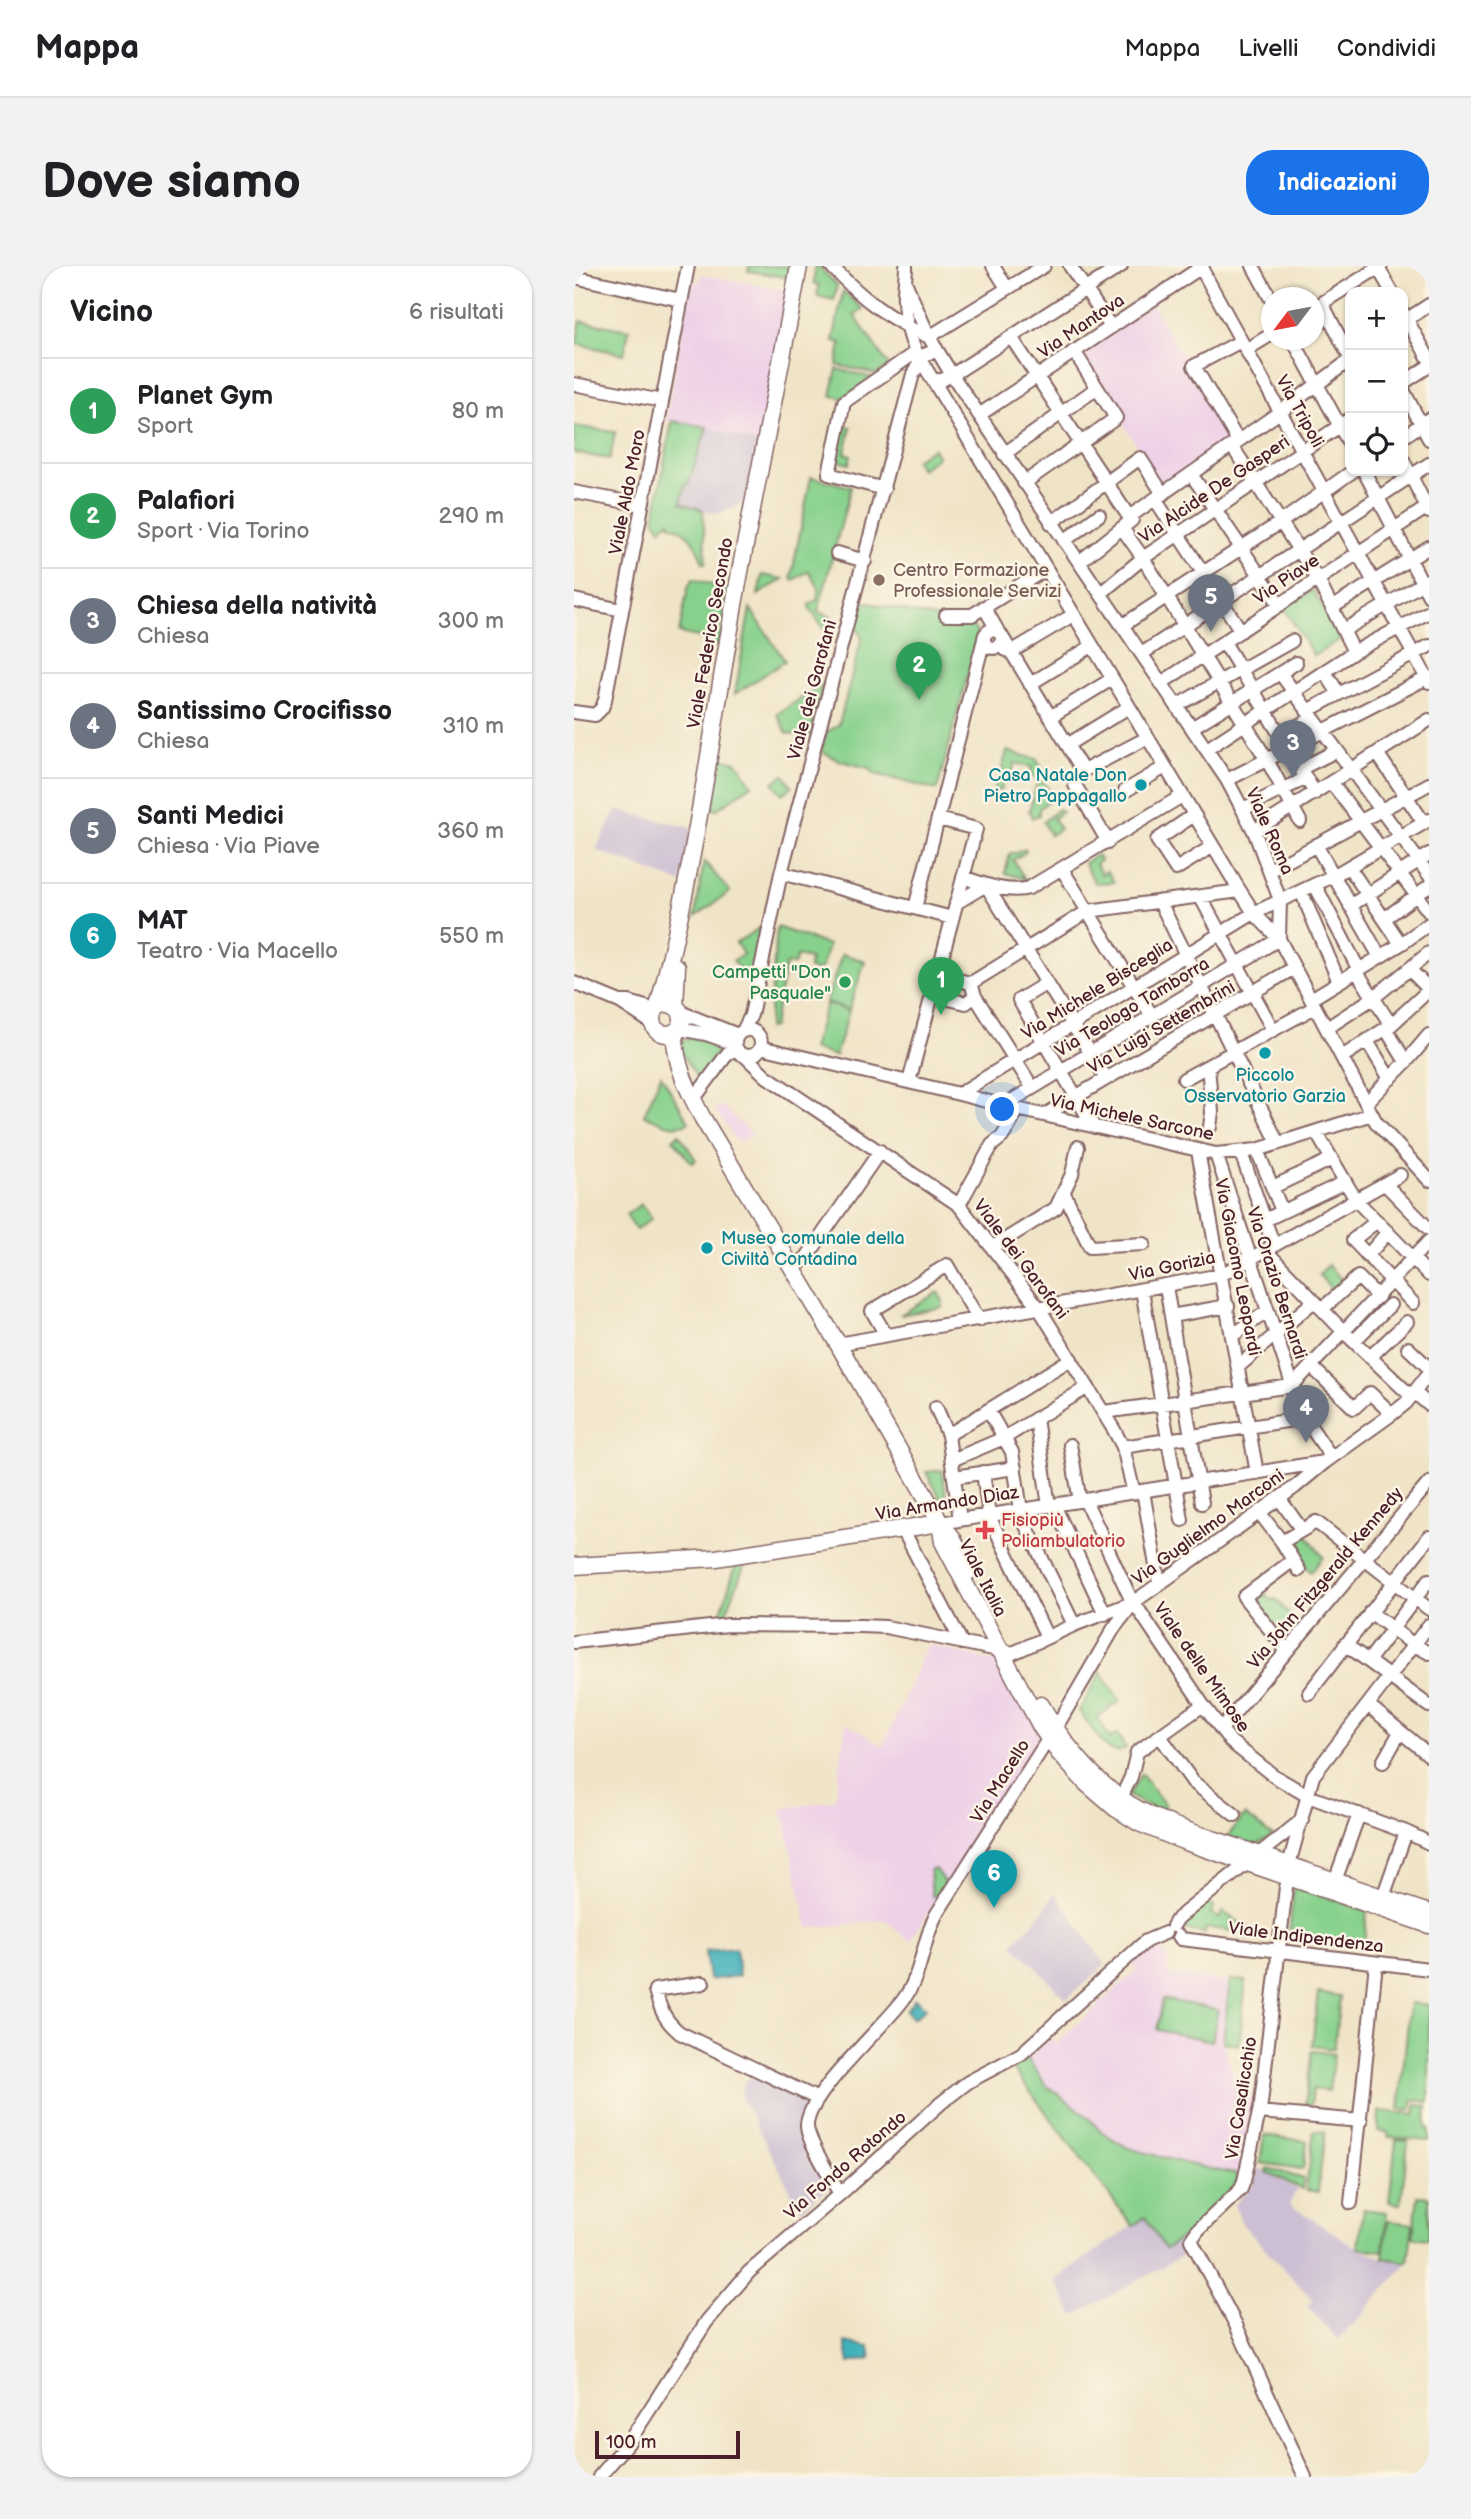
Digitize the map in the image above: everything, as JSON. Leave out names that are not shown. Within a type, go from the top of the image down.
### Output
[{"type":"main road","name":"Viale Federico Secondo","points":[[666,1019],[668,971],[696,828],[738,582],[799,266]]},
{"type":"main road","name":"Viale Federico Secondo","points":[[666,1019],[808,266]]},
{"type":"main road","name":"Viale Italia","points":[[666,1019],[669,1059],[838,1344],[940,1523],[943,1542],[1051,1733],[1086,1783],[1121,1812],[1152,1829],[1252,1859]]},
{"type":"main road","name":"Via Armando Diaz","points":[[574,1566],[716,1558],[940,1523]]},
{"type":"main road","name":"Viale Italia","points":[[1051,1733],[1121,1798],[1156,1817],[1287,1876],[1429,1925]]},
{"type":"main road","name":"Viale Italia","points":[[1287,1876],[1335,1881],[1429,1913]]},
{"type":"street","name":"Viale Aldo Moro","points":[[574,712],[595,715],[605,700],[688,266]]},
{"type":"street","points":[[831,266],[874,307],[907,328],[929,337],[1044,266]]},
{"type":"street","name":"Viale Roma","points":[[906,266],[903,298],[907,328],[918,356],[1254,913],[1280,900],[1254,831],[1227,780],[1163,682],[1051,523],[952,375],[929,337],[906,284]]},
{"type":"street","points":[[993,266],[1007,288]]},
{"type":"street","points":[[1070,266],[1111,327]]},
{"type":"street","points":[[931,378],[940,380],[952,375],[1121,266]]},
{"type":"street","name":"Via Mantova","points":[[979,415],[1201,266]]},
{"type":"street","name":"Via Tripoli","points":[[1201,266],[1428,679]]},
{"type":"street","points":[[1252,266],[1264,287]]},
{"type":"street","points":[[1353,287],[1380,267],[1390,287]]},
{"type":"street","points":[[574,277],[681,300]]},
{"type":"street","points":[[1324,302],[1345,292]]},
{"type":"street","points":[[1408,316],[1429,305]]},
{"type":"street","points":[[1324,315],[1345,351]]},
{"type":"street","points":[[1408,325],[1429,359]]},
{"type":"street","points":[[1011,337],[1107,482],[1143,558],[1267,760],[1300,821]]},
{"type":"street","points":[[1261,338],[1194,366],[1255,482],[1318,580],[1354,652]]},
{"type":"street","points":[[884,489],[829,474],[844,402],[918,356],[937,350]]},
{"type":"street","points":[[1299,350],[1345,422]]},
{"type":"street","points":[[1024,483],[1116,418],[1074,351]]},
{"type":"street","name":"Viale dei Garofani","points":[[918,356],[781,873],[751,1015],[739,1043],[766,1076],[959,1205],[993,1247],[1039,1308],[1124,1447],[1138,1492],[1159,1583]]},
{"type":"street","points":[[1079,562],[1159,496],[1280,412],[1345,363]]},
{"type":"street","points":[[1408,380],[1429,366]]},
{"type":"street","points":[[574,384],[662,401]]},
{"type":"street","points":[[1004,454],[1097,388]]},
{"type":"street","points":[[1408,397],[1425,422],[1429,439]]},
{"type":"street","name":"Via Alcide De Gasperi","points":[[1101,593],[1143,558],[1345,422]]},
{"type":"street","points":[[1408,434],[1425,422]]},
{"type":"street","points":[[1051,523],[1140,458],[1178,534],[1241,631]]},
{"type":"street","points":[[1143,653],[1429,464]]},
{"type":"street","points":[[1408,470],[1428,508]]},
{"type":"street","points":[[1191,474],[1279,605]]},
{"type":"street","points":[[1123,625],[1346,476]]},
{"type":"street","points":[[1367,476],[1410,559],[1426,581],[1429,596]]},
{"type":"street","points":[[574,492],[642,505]]},
{"type":"street","name":"Via Piave","points":[[1163,682],[1428,508]]},
{"type":"street","points":[[1064,541],[1099,515]]},
{"type":"street","points":[[1333,607],[1429,547]]},
{"type":"street","points":[[837,553],[864,561]]},
{"type":"street","points":[[946,615],[968,616],[1046,569]]},
{"type":"street","points":[[1344,630],[1426,581]]},
{"type":"street","points":[[574,600],[622,610]]},
{"type":"street","points":[[915,908],[979,666],[985,637],[982,609]]},
{"type":"street","points":[[982,609],[999,640]]},
{"type":"street","points":[[1207,749],[1354,652],[1429,612]]},
{"type":"street","points":[[1011,652],[1073,614]]},
{"type":"street","points":[[985,637],[992,630],[1011,652],[1083,771],[1147,737]]},
{"type":"street","points":[[979,666],[999,640]]},
{"type":"street","points":[[1178,705],[1292,641]]},
{"type":"street","points":[[1224,642],[1315,793]]},
{"type":"street","points":[[1030,684],[1092,646]]},
{"type":"street","points":[[1279,734],[1339,694],[1429,646]]},
{"type":"street","points":[[1193,727],[1296,663]]},
{"type":"street","points":[[1325,672],[1339,694]]},
{"type":"street","points":[[1280,673],[1400,838],[1424,858],[1429,875]]},
{"type":"street","points":[[1050,717],[1112,679]]},
{"type":"street","points":[[1227,780],[1428,679]]},
{"type":"street","points":[[1067,745],[1129,707]]},
{"type":"street","points":[[1254,831],[1429,720]]},
{"type":"street","points":[[1243,809],[1283,789],[1336,751]]},
{"type":"street","points":[[1279,939],[1280,900],[1333,876],[1427,821],[1406,796],[1377,753]]},
{"type":"street","points":[[1125,790],[1165,767]]},
{"type":"street","points":[[1331,782],[1429,912]]},
{"type":"street","points":[[1269,871],[1429,784]]},
{"type":"street","points":[[1075,785],[1108,842]]},
{"type":"street","points":[[963,877],[986,885],[1018,890],[1029,888],[1182,796]]},
{"type":"street","points":[[1195,815],[1157,840],[1176,869],[1213,846]]},
{"type":"street","points":[[909,1082],[976,829],[939,819]]},
{"type":"street","points":[[1316,845],[1380,957]]},
{"type":"street","points":[[1329,912],[1368,895],[1424,858]]},
{"type":"street","points":[[1349,867],[1401,944]]},
{"type":"street","points":[[1062,869],[1152,1016]]},
{"type":"street","points":[[781,873],[953,918]]},
{"type":"street","points":[[956,902],[986,885]]},
{"type":"street","points":[[986,885],[1106,1078]]},
{"type":"street","points":[[1315,885],[1406,1062]]},
{"type":"street","points":[[1384,919],[1429,886]]},
{"type":"street","points":[[932,995],[966,1003],[973,990],[1026,948],[1088,911],[1240,891]]},
{"type":"street","points":[[1301,891],[1339,982]]},
{"type":"street","points":[[1201,898],[1273,1030]]},
{"type":"street","points":[[1160,902],[1278,1143]]},
{"type":"street","points":[[1254,913],[1279,939],[1369,1109],[1406,1170],[1429,1180]]},
{"type":"street","name":"Via Michele Bisceglia","points":[[959,1094],[1254,913]]},
{"type":"street","points":[[1184,1079],[1273,1030],[1339,982],[1429,924]]},
{"type":"street","name":"Via Teologo Tamborra","points":[[1003,1106],[1279,939]]},
{"type":"street","points":[[1327,1028],[1373,998],[1429,953]]},
{"type":"street","name":"Via Luigi Settembrini","points":[[1045,1115],[1294,968]]},
{"type":"street","points":[[1342,1057],[1388,1027],[1429,989],[1410,970]]},
{"type":"street","points":[[937,975],[973,990],[1032,1087]]},
{"type":"street","points":[[574,983],[666,1019],[739,1043],[755,1053],[760,1047],[758,1035],[750,1030],[739,1043],[727,1054],[693,1100]]},
{"type":"street","points":[[1047,983],[1018,1000],[1094,1127]]},
{"type":"street","points":[[1369,1109],[1390,1079],[1429,1035]]},
{"type":"street","points":[[1367,1041],[1390,1079]]},
{"type":"street","name":"Via Michele Sarcone","points":[[760,1047],[1216,1154],[1257,1150],[1316,1132],[1369,1109]]},
{"type":"street","points":[[1208,1066],[1212,1112],[1210,1127]]},
{"type":"street","points":[[959,1205],[992,1145],[1010,1126],[1017,1109]]},
{"type":"street","points":[[1316,1132],[1356,1200],[1429,1275]]},
{"type":"street","points":[[993,1247],[1056,1208],[1065,1193],[1079,1147]]},
{"type":"street","points":[[1257,1150],[1282,1211]]},
{"type":"street","name":"Via Giacomo Leopardi","points":[[1198,1151],[1257,1473]]},
{"type":"street","points":[[793,1269],[807,1257],[880,1152]]},
{"type":"street","points":[[1241,1153],[1265,1220],[1270,1249],[1349,1337],[1429,1405]]},
{"type":"street","name":"Via Orazio Bernardi","points":[[1216,1154],[1292,1386],[1305,1418],[1328,1459]]},
{"type":"street","points":[[1273,1187],[1332,1159]]},
{"type":"street","name":"Via Gorizia","points":[[838,1344],[1221,1275],[1385,1185],[1406,1170]]},
{"type":"street","points":[[1265,1220],[1345,1182]]},
{"type":"street","points":[[1385,1185],[1429,1229]]},
{"type":"street","points":[[1065,1193],[1090,1247],[1144,1244]]},
{"type":"street","points":[[1377,1221],[1353,1240],[1413,1303]]},
{"type":"street","points":[[1367,1255],[1388,1232]]},
{"type":"street","points":[[1349,1337],[1378,1297],[1429,1241]]},
{"type":"street","points":[[886,1335],[872,1311],[947,1265],[979,1320]]},
{"type":"street","points":[[1239,1366],[1275,1334],[1357,1277],[1378,1297]]},
{"type":"street","points":[[1166,1286],[1202,1503]]},
{"type":"street","points":[[1142,1290],[1182,1520]]},
{"type":"street","points":[[1104,1412],[1292,1386],[1311,1366],[1390,1305]]},
{"type":"street","points":[[1171,1316],[1228,1306]]},
{"type":"street","points":[[1233,1335],[1268,1311]]},
{"type":"street","points":[[1370,1357],[1407,1322]]},
{"type":"street","points":[[1408,1348],[1429,1371]]},
{"type":"street","points":[[948,1435],[1071,1359]]},
{"type":"street","points":[[1311,1366],[1354,1408],[1370,1393],[1392,1414]]},
{"type":"street","name":"Via Guglielmo Marconi","points":[[1134,1602],[1392,1414],[1413,1394],[1429,1371]]},
{"type":"street","points":[[952,1460],[1004,1437],[1088,1387]]},
{"type":"street","points":[[936,1407],[948,1435],[960,1520]]},
{"type":"street","points":[[988,1410],[1012,1452],[1020,1511],[1074,1625]]},
{"type":"street","points":[[1036,1418],[1051,1505],[1105,1614]]},
{"type":"street","points":[[1124,1447],[1305,1418]]},
{"type":"street","name":"Viale delle Mimose","points":[[1070,1445],[1082,1500],[1134,1602],[1231,1742],[1274,1776],[1308,1796],[1429,1843]]},
{"type":"street","name":"Via Armando Diaz","points":[[940,1523],[1257,1473],[1328,1459]]},
{"type":"street","points":[[954,1477],[1015,1468]]},
{"type":"street","points":[[983,1472],[989,1516],[1047,1637]]},
{"type":"street","name":"Via John Fitzgerald Kennedy","points":[[1221,1729],[1429,1483]]},
{"type":"street","points":[[1279,1498],[1301,1529]]},
{"type":"street","points":[[1259,1512],[1296,1566],[1244,1597],[1287,1651]]},
{"type":"street","points":[[1282,1542],[1316,1522],[1429,1609]]},
{"type":"street","points":[[902,1530],[962,1643]]},
{"type":"street","points":[[1309,1693],[1427,1542]]},
{"type":"street","points":[[1368,1660],[1429,1580]]},
{"type":"street","points":[[574,1642],[703,1626],[755,1624],[886,1627],[1007,1653],[1134,1602]]},
{"type":"street","name":"Via Macello","points":[[840,2194],[808,2130],[809,2116],[818,2099],[905,1998],[917,1976],[929,1929],[936,1915],[1114,1628],[1134,1602]]},
{"type":"street","points":[[1370,1612],[1429,1653]]},
{"type":"street","name":"Via Casalicchio","points":[[1305,2477],[1235,2323],[1191,2241],[1198,2230],[1241,2189],[1244,2181],[1259,2112],[1287,1876],[1313,1776],[1429,1625]]},
{"type":"street","points":[[1345,1644],[1429,1706]]},
{"type":"street","points":[[1121,1798],[1131,1777],[1136,1752],[1203,1705]]},
{"type":"street","points":[[1368,1705],[1429,1755]]},
{"type":"street","points":[[1383,1762],[1400,1732]]},
{"type":"street","points":[[1160,1736],[1193,1782],[1235,1815]]},
{"type":"street","points":[[1335,1881],[1359,1814]]},
{"type":"street","name":"Via Fondo Rotondo","points":[[599,2477],[628,2443],[707,2321],[749,2272],[941,2103],[968,2082],[1020,2053],[1146,1941],[1172,1932],[1178,1918],[1302,1820]]},
{"type":"street","points":[[1383,1897],[1406,1832]]},
{"type":"street","name":"Viale Indipendenza","points":[[1172,1932],[1181,1939],[1429,1969]]},
{"type":"street","points":[[1351,2203],[1376,1963]]},
{"type":"street","points":[[702,1983],[655,1990],[659,2008],[671,2025],[680,2033],[818,2099]]},
{"type":"street","points":[[1259,2112],[1360,2122]]},
{"type":"shaded area","points":[[701,275],[790,291],[761,445],[707,427],[666,421],[691,282],[699,284]]},
{"type":"shaded area","points":[[1152,304],[1230,437],[1162,486],[1082,356]]},
{"type":"shaded area","points":[[707,427],[762,445],[746,502],[718,514],[681,504],[685,485],[688,485]]},
{"type":"shaded area","points":[[616,810],[692,828],[681,883],[596,850]]},
{"type":"shaded area","points":[[721,1105],[753,1135],[737,1142],[715,1109]]},
{"type":"shaded area","points":[[928,1644],[1001,1664],[1041,1736],[1003,1802],[958,1872],[955,1870],[910,1942],[886,1920],[808,1928],[782,1809],[835,1800],[846,1723],[883,1746]]},
{"type":"shaded area","points":[[1055,1892],[1105,1965],[1066,1999],[1013,1944],[1042,1913]]},
{"type":"shaded area","points":[[1154,1950],[1162,1951],[1168,1956],[1167,1974],[1229,1982],[1223,2042],[1233,2078],[1251,2082],[1249,2095],[1254,2102],[1239,2175],[1128,2148],[1099,2130],[1088,2117],[1046,2085],[1027,2058],[1050,2039],[1056,2044],[1137,1970],[1132,1964]]},
{"type":"shaded area","points":[[752,2076],[760,2076],[807,2102],[809,2108],[801,2121],[802,2134],[829,2188],[801,2210],[741,2097],[744,2083]]},
{"type":"shaded area","points":[[1257,2167],[1297,2189],[1289,2205],[1358,2248],[1383,2258],[1408,2262],[1338,2339],[1307,2306],[1313,2300],[1243,2225],[1234,2205],[1253,2185]]},
{"type":"shaded area","points":[[1145,2217],[1187,2235],[1191,2240],[1184,2244],[1189,2252],[1074,2316],[1055,2280]]},
{"type":"green space","points":[[749,266],[792,266],[790,278],[748,271]]},
{"type":"green space","points":[[815,266],[837,285],[834,300],[817,296],[819,285],[814,283]]},
{"type":"green space","points":[[843,291],[863,309],[854,315],[889,366],[876,374],[837,365],[841,343],[833,341]]},
{"type":"green space","points":[[581,321],[629,330],[624,354],[576,344]]},
{"type":"green space","points":[[837,369],[873,378],[843,398],[831,396]]},
{"type":"green space","points":[[672,421],[707,427],[681,503],[703,510],[706,563],[703,563],[687,535],[670,525],[670,521],[661,529],[654,519]]},
{"type":"green space","points":[[843,425],[851,427],[845,453],[851,455],[849,464],[835,460]]},
{"type":"green space","points":[[574,426],[615,432],[610,459],[574,453]]},
{"type":"green space","points":[[933,448],[938,457],[921,469],[915,460]]},
{"type":"green space","points":[[811,477],[851,487],[818,612],[832,617],[827,634],[809,607],[817,600],[819,588],[809,571],[793,580],[791,578]]},
{"type":"green space","points":[[762,575],[783,579],[758,595]]},
{"type":"green space","points":[[693,579],[729,590],[718,646],[708,643],[708,639],[679,633],[688,587]]},
{"type":"green space","points":[[1312,590],[1342,638],[1314,656],[1284,608]]},
{"type":"green space","points":[[861,601],[945,620],[971,622],[978,635],[937,790],[871,773],[872,769],[838,760],[821,751],[826,733],[839,724],[862,637],[855,626]]},
{"type":"green space","points":[[750,608],[785,661],[735,694]]},
{"type":"green space","points":[[823,684],[809,738],[787,733],[777,714]]},
{"type":"green space","points":[[1007,751],[1036,759],[1045,773],[1039,773],[1037,778],[1030,776],[1032,767],[1015,763],[1010,779],[1004,777],[1001,790],[997,792],[994,788]]},
{"type":"green space","points":[[722,758],[737,762],[752,785],[716,810],[712,809]]},
{"type":"green space","points":[[784,775],[792,787],[782,794],[773,782]]},
{"type":"green space","points":[[1041,778],[1049,790],[1057,793],[1057,798],[1055,801],[1048,801],[1039,809],[1039,815],[1032,818],[1029,811],[1038,780]]},
{"type":"green space","points":[[1058,809],[1062,812],[1053,818],[1060,829],[1050,835],[1043,822]]},
{"type":"green space","points":[[1025,849],[1026,852],[1013,860],[1025,879],[1005,873],[1010,853]]},
{"type":"green space","points":[[1097,855],[1100,860],[1096,864],[1101,874],[1107,871],[1114,882],[1095,883],[1084,863]]},
{"type":"green space","points":[[704,861],[730,892],[695,917]]},
{"type":"green space","points":[[761,927],[749,983],[733,961],[743,954],[736,943]]},
{"type":"green space","points":[[777,927],[828,945],[822,967],[817,971],[809,969],[810,959],[797,956],[794,965],[786,964],[773,1027],[768,1028]]},
{"type":"green space","name":"Campetti \"Don Pasquale\"","points":[[842,954],[865,961],[849,1010],[826,1002]]},
{"type":"green space","name":"Campetti \"Don Pasquale\"","points":[[826,1004],[849,1011],[835,1056],[812,1049]]},
{"type":"green space","points":[[690,1037],[721,1047],[698,1079],[681,1052],[681,1043]]},
{"type":"green space","points":[[661,1075],[689,1122],[684,1125],[661,1122],[644,1115]]},
{"type":"green space","points":[[679,1134],[696,1160],[692,1163],[673,1139]]},
{"type":"green space","points":[[641,1204],[652,1218],[636,1230],[626,1215]]},
{"type":"green space","points":[[1328,1265],[1344,1282],[1334,1292],[1319,1275]]},
{"type":"green space","points":[[938,1292],[943,1307],[900,1315]]},
{"type":"green space","points":[[942,1470],[947,1499],[941,1499],[926,1472]]},
{"type":"green space","points":[[1306,1534],[1323,1557],[1311,1572],[1286,1545]]},
{"type":"green space","points":[[745,1564],[723,1621],[718,1621],[736,1565]]},
{"type":"green space","points":[[1265,1593],[1271,1600],[1276,1599],[1298,1625],[1286,1639],[1259,1606],[1259,1598]]},
{"type":"green space","points":[[1101,1672],[1120,1701],[1097,1717],[1110,1738],[1117,1734],[1126,1748],[1119,1752],[1107,1749],[1079,1711]]},
{"type":"green space","points":[[1141,1774],[1165,1805],[1163,1813],[1128,1796]]},
{"type":"green space","points":[[1245,1815],[1273,1836],[1255,1845],[1227,1837]]},
{"type":"green space","points":[[935,1869],[945,1883],[937,1896],[932,1896],[930,1870]]},
{"type":"green space","points":[[1294,1886],[1367,1911],[1364,1946],[1289,1936]]},
{"type":"green space","points":[[1208,1902],[1214,1907],[1211,1913],[1219,1918],[1223,1912],[1267,1940],[1244,1938],[1244,1932],[1206,1928],[1205,1934],[1184,1929],[1184,1923]]},
{"type":"green space","points":[[1230,1980],[1246,1981],[1239,2045],[1223,2042]]},
{"type":"green space","points":[[1318,1993],[1340,1996],[1334,2049],[1312,2046]]},
{"type":"green space","points":[[1163,1999],[1218,2010],[1212,2041],[1157,2030]]},
{"type":"green space","points":[[1410,2003],[1429,2005],[1429,2102],[1412,2100],[1411,2110],[1399,2109]]},
{"type":"green space","points":[[1312,2051],[1334,2054],[1329,2091],[1313,2089],[1311,2105],[1305,2105]]},
{"type":"green space","points":[[1027,2058],[1046,2085],[1088,2117],[1099,2130],[1128,2148],[1239,2175],[1229,2201],[1191,2240],[1186,2235],[1165,2249],[1145,2217],[1133,2226],[1010,2065]]},
{"type":"green space","points":[[1416,2105],[1427,2106],[1426,2126],[1429,2127],[1429,2141],[1388,2137],[1388,2132],[1378,2131],[1379,2111],[1415,2114]]},
{"type":"green space","points":[[1314,2131],[1325,2132],[1318,2192],[1306,2190]]},
{"type":"green space","points":[[1264,2135],[1307,2141],[1303,2169],[1260,2163]]},
{"type":"green space","points":[[1396,2140],[1408,2141],[1401,2204],[1389,2202]]},
{"type":"green space","points":[[1268,2168],[1304,2179],[1302,2189],[1267,2172]]},
{"type":"green space","points":[[1418,2196],[1429,2197],[1429,2239],[1413,2237]]},
{"type":"green space","points":[[1363,2209],[1387,2212],[1383,2251],[1358,2248]]},
{"type":"green space","points":[[1388,2221],[1413,2224],[1408,2262],[1383,2258]]},
{"type":"water","points":[[736,1948],[739,1976],[709,1980],[705,1951]]},
{"type":"water","points":[[915,1999],[926,2008],[913,2019],[906,2010]]},
{"type":"water","points":[[845,2342],[869,2347],[871,2358],[849,2363]]},
{"type":"place","name":"Centro Formazione Professionale Servizi","points":[[879,580]]},
{"type":"place","name":"Santi Medici","points":[[1211,632]]},
{"type":"place","name":"Palafiori","points":[[919,700]]},
{"type":"place","name":"Chiesa della natività","points":[[1293,778]]},
{"type":"place","name":"Casa Natale Don Pietro Pappagallo","points":[[1141,785]]},
{"type":"place","name":"Campetti \"Don Pasquale\"","points":[[845,982]]},
{"type":"place","name":"Planet Gym","points":[[941,1015]]},
{"type":"place","name":"Piccolo Osservatorio Garzia","points":[[1265,1053]]},
{"type":"place","name":"Museo comunale della Civiltà Contadina","points":[[707,1248]]},
{"type":"place","name":"Santissimo Crocifisso","points":[[1306,1443]]},
{"type":"place","name":"Fisiopiù Poliambulatorio","points":[[985,1530]]},
{"type":"place","name":"MAT","points":[[994,1908]]}]
